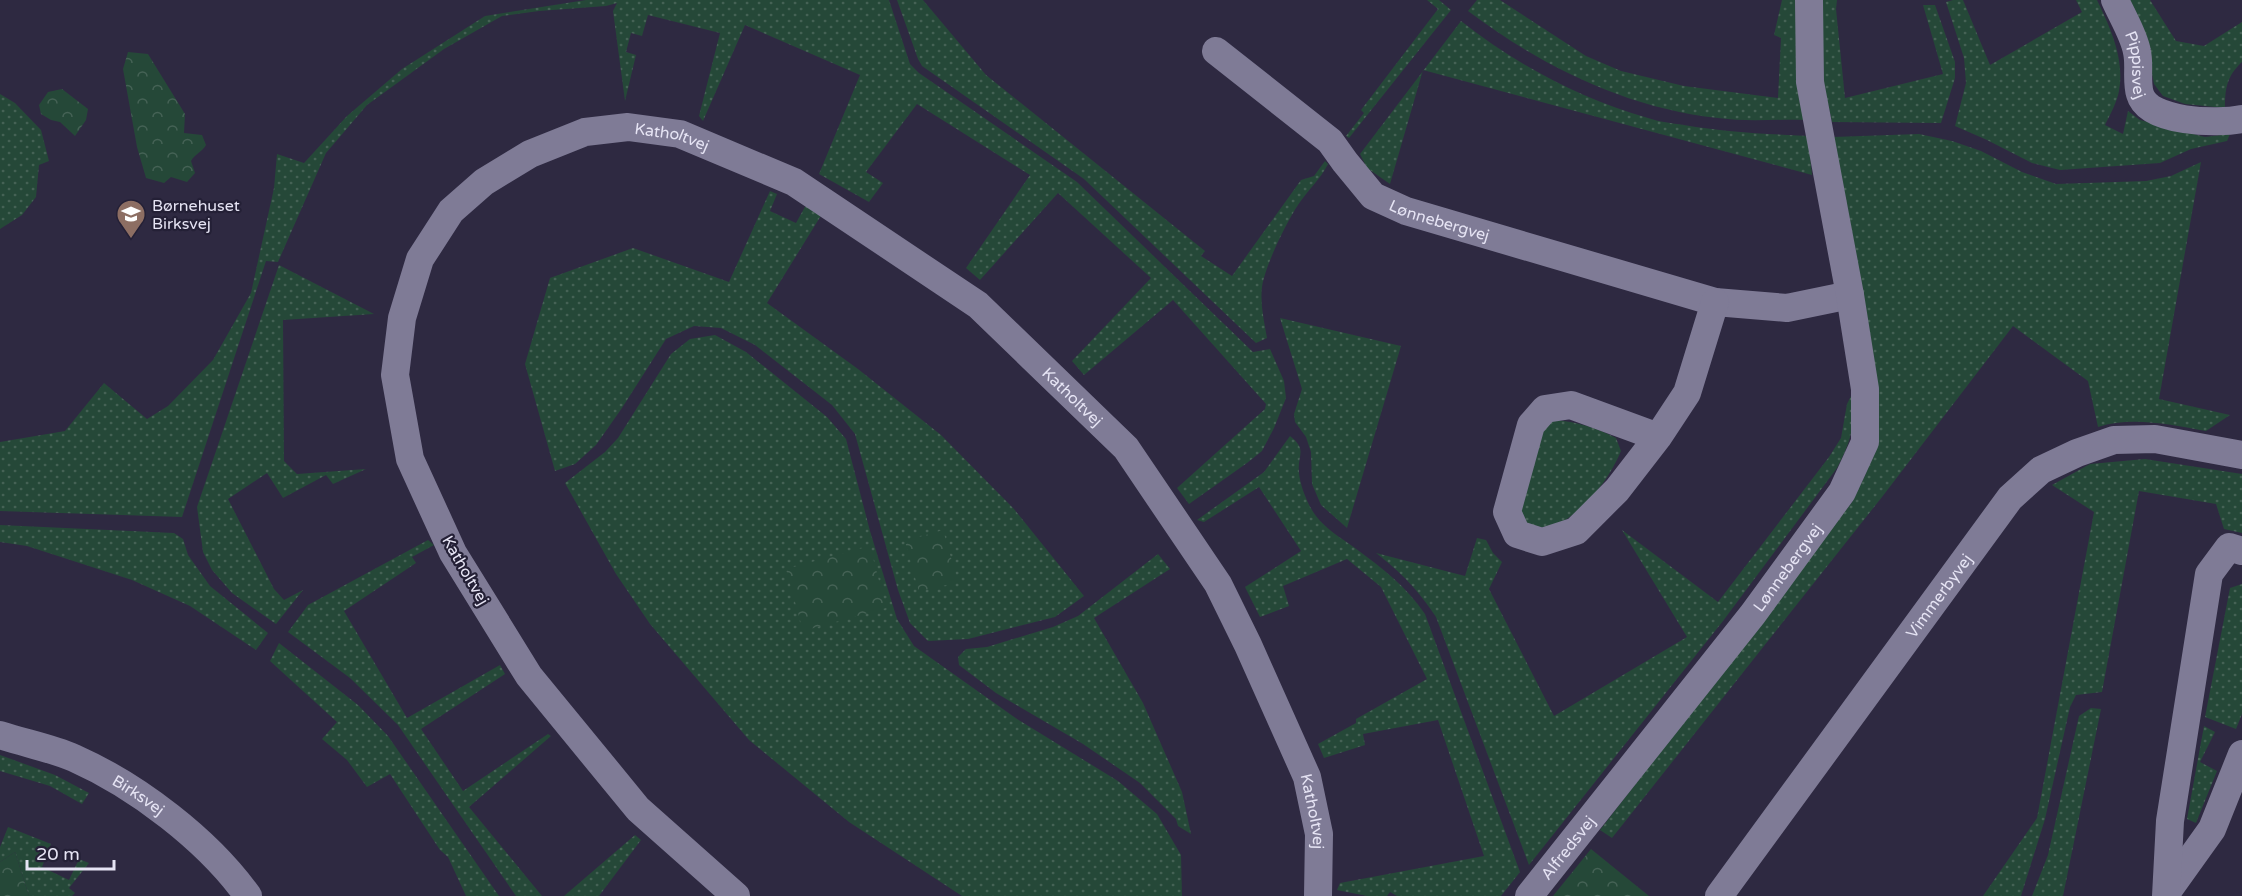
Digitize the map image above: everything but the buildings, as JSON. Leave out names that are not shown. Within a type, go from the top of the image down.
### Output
[{"type":"street","name":"Lønnebergvej","points":[[1604,801],[1753,614],[1842,492],[1865,442],[1865,389],[1850,295],[1810,82],[1809,0]]},
{"type":"street","name":"Pippisvej","points":[[2115,0],[2137,51],[2140,96],[2154,111],[2192,120],[2227,122],[2242,119]]},
{"type":"street","name":"Lønnebergvej","points":[[1216,51],[1330,141],[1373,196],[1429,219],[1570,258],[1715,302],[1787,308],[1850,295]]},
{"type":"street","name":"Katholtvej","points":[[736,896],[638,809],[529,675],[453,553],[410,459],[395,375],[402,318],[420,259],[452,211],[484,182],[530,154],[585,132],[628,127],[680,134],[794,182],[978,305],[1126,448],[1218,584],[1307,777],[1319,834],[1318,896]]},
{"type":"street","points":[[1658,437],[1571,405],[1545,409],[1531,425],[1507,512],[1517,534],[1542,542],[1576,531],[1617,490],[1658,437],[1687,393],[1715,302]]},
{"type":"street","name":"Vimmerbyvej","points":[[1719,896],[2010,498],[2041,470],[2077,453],[2114,440],[2155,439],[2242,455]]},
{"type":"street","points":[[2166,894],[2170,821],[2209,574],[2229,547],[2242,550]]},
{"type":"street","name":"Birksvej","points":[[0,735],[73,757],[137,792],[195,838],[248,896]]},
{"type":"street","points":[[2166,894],[2212,829],[2242,754]]},
{"type":"street","name":"Alfredsvej","points":[[1529,896],[1604,801]]},
{"type":"green space","points":[[586,0],[889,0],[910,64],[919,73],[1077,182],[1253,352],[1270,349],[1284,381],[1286,398],[1262,451],[1189,504],[1177,488],[1265,409],[1266,404],[1173,300],[1084,375],[1072,361],[1151,278],[1058,193],[980,280],[966,268],[1030,175],[917,104],[866,172],[883,183],[869,202],[819,174],[860,75],[745,25],[703,121],[699,116],[720,33],[648,15],[642,36],[631,33],[626,52],[636,55],[625,101],[613,11],[617,3],[502,16],[444,49],[367,105],[326,153],[278,262],[266,261],[182,517],[0,511],[0,442],[65,431],[104,383],[147,419],[168,406],[213,360],[251,293],[274,188],[277,154],[304,163],[347,116],[402,69],[485,16]]},
{"type":"green space","points":[[897,0],[923,0],[986,75],[1205,251],[1201,256],[1232,276],[1301,180],[1314,176],[1325,161],[1328,164],[1293,213],[1267,268],[1262,293],[1267,338],[1256,343],[1084,179],[922,66]]},
{"type":"green space","points":[[1427,0],[1439,0],[1451,10],[1349,138],[1346,136],[1364,113],[1361,110],[1438,9]]},
{"type":"green space","points":[[1477,0],[1500,0],[1586,56],[1621,71],[1684,86],[1778,98],[1781,38],[1774,35],[1782,0],[1796,0],[1805,120],[1718,118],[1650,105],[1618,94],[1555,66],[1496,31],[1468,11]]},
{"type":"green space","points":[[1822,0],[1837,0],[1845,98],[1943,74],[1923,5],[1935,5],[1955,62],[1955,78],[1941,123],[1832,122],[1823,81]]},
{"type":"green space","points":[[1963,0],[1990,65],[2082,12],[2076,0],[2097,0],[2111,32],[2120,67],[2118,95],[2105,125],[2123,134],[2128,111],[2140,120],[2205,137],[2230,134],[2227,141],[2191,149],[2160,163],[2060,170],[2032,163],[1955,126],[1966,83],[1964,58],[1946,2]]},
{"type":"green space","points":[[2130,0],[2150,0],[2176,41],[2204,46],[2242,22],[2242,62],[2233,72],[2228,83],[2225,108],[2185,104],[2163,96],[2154,84],[2145,39]]},
{"type":"green space","points":[[1461,21],[1527,66],[1573,90],[1622,110],[1657,120],[1699,127],[1808,136],[1812,175],[1424,70]]},
{"type":"green space","points":[[128,52],[148,54],[185,114],[184,133],[202,135],[206,145],[191,161],[195,173],[187,182],[171,177],[164,183],[146,178],[137,147],[123,69]]},
{"type":"green space","points":[[1423,72],[1390,184],[1367,168],[1360,154]]},
{"type":"green space","points":[[62,89],[88,109],[86,120],[75,136],[60,122],[41,114],[39,105],[48,92]]},
{"type":"green space","points":[[0,94],[15,103],[41,130],[49,161],[39,165],[36,197],[22,215],[0,229]]},
{"type":"green space","points":[[1919,134],[1952,141],[1981,151],[2022,172],[2056,184],[2146,181],[2171,176],[2201,162],[2159,399],[2230,415],[2206,431],[2138,422],[2098,427],[2088,381],[2013,326],[1882,497],[1612,838],[1600,830],[1852,502],[1866,473],[1879,430],[1876,378],[1833,137]]},
{"type":"green space","points":[[770,191],[777,194],[770,211],[796,223],[806,205],[822,214],[767,303],[858,369],[941,435],[1014,509],[1084,596],[1055,617],[968,639],[928,641],[910,623],[898,590],[855,434],[832,405],[755,345],[721,328],[694,326],[666,339],[596,445],[575,464],[555,471],[525,364],[550,278],[633,248],[729,282]]},
{"type":"green space","points":[[279,265],[374,314],[283,320],[284,461],[297,474],[366,469],[333,484],[326,475],[283,498],[267,473],[228,499],[274,589],[284,600],[303,590],[276,624],[232,593],[212,570],[203,552],[197,507]]},
{"type":"green space","points":[[1280,318],[1401,346],[1347,528],[1321,505],[1312,484],[1311,452],[1306,437],[1295,422],[1294,414],[1302,389]]},
{"type":"green space","points":[[715,335],[746,352],[827,417],[846,439],[870,531],[897,619],[914,646],[1017,719],[1118,781],[1157,814],[1181,855],[1182,896],[962,896],[849,822],[749,740],[650,624],[616,574],[565,483],[605,452],[618,438],[671,354],[690,339]]},
{"type":"green space","points":[[1853,392],[1851,431],[1837,468],[1723,621],[1529,865],[1436,617],[1409,582],[1376,553],[1465,576],[1477,538],[1486,540],[1493,553],[1502,562],[1489,589],[1554,716],[1687,637],[1622,530],[1718,602],[1829,457],[1841,438],[1847,404]]},
{"type":"green space","points":[[1556,420],[1572,422],[1609,434],[1616,438],[1621,451],[1609,474],[1585,504],[1554,527],[1538,532],[1528,527],[1516,513],[1545,423]]},
{"type":"green space","points":[[1290,436],[1299,445],[1301,483],[1307,501],[1316,516],[1329,529],[1393,578],[1425,614],[1520,872],[1501,896],[1397,896],[1390,892],[1387,896],[1367,896],[1337,890],[1340,883],[1484,856],[1438,720],[1363,734],[1365,745],[1324,758],[1318,744],[1356,723],[1356,719],[1427,679],[1381,587],[1347,559],[1283,586],[1289,606],[1260,617],[1245,587],[1301,551],[1259,487],[1204,522],[1197,520],[1264,472]]},
{"type":"green space","points":[[2145,459],[2242,474],[2242,533],[2224,529],[2216,504],[2139,491],[2102,692],[2076,695],[2070,707],[2045,819],[2021,896],[1983,896],[2037,818],[2094,512],[2052,485],[2090,464]]},
{"type":"green space","points":[[0,525],[174,533],[183,539],[188,555],[210,586],[268,633],[256,650],[190,606],[132,580],[27,546],[0,542]]},
{"type":"green space","points":[[943,530],[958,582],[919,592],[905,541]]},
{"type":"green space","points":[[428,540],[434,545],[412,557],[416,563],[344,611],[407,718],[500,665],[505,674],[421,729],[463,791],[548,734],[551,736],[469,807],[542,896],[516,896],[398,725],[350,678],[288,632],[308,605]]},
{"type":"green space","points":[[870,546],[886,608],[803,631],[786,569]]},
{"type":"green space","points":[[1158,554],[1170,569],[1094,618],[1143,703],[1182,792],[1191,834],[1178,826],[1176,819],[1140,783],[1083,744],[996,693],[959,665],[958,657],[966,649],[987,647],[1053,627],[1078,616]]},
{"type":"green space","points":[[2242,584],[2242,714],[2236,729],[2205,717],[2230,588]]},
{"type":"green space","points":[[279,643],[358,705],[388,736],[499,896],[466,896],[448,857],[440,850],[390,774],[367,787],[347,760],[322,739],[337,722],[270,661]]},
{"type":"green space","points":[[2091,708],[2101,709],[2063,896],[2032,896],[2048,855],[2079,716]]},
{"type":"green space","points":[[2204,726],[2215,732],[2200,762],[2217,771],[2196,823],[2187,819]]},
{"type":"green space","points":[[0,755],[55,775],[89,793],[82,804],[50,786],[0,771]]},
{"type":"green space","points":[[8,827],[51,844],[42,867],[69,880],[79,859],[89,863],[69,888],[75,893],[72,896],[29,896],[15,852],[0,862],[0,847]]},
{"type":"green space","points":[[635,835],[641,840],[599,896],[564,896]]},
{"type":"green space","points":[[1591,849],[1649,896],[1553,896]]},
{"type":"green space","points":[[15,852],[29,896],[0,896],[0,862]]},
{"type":"place","name":"Børnehuset Birksvej","points":[[131,240]]}]
